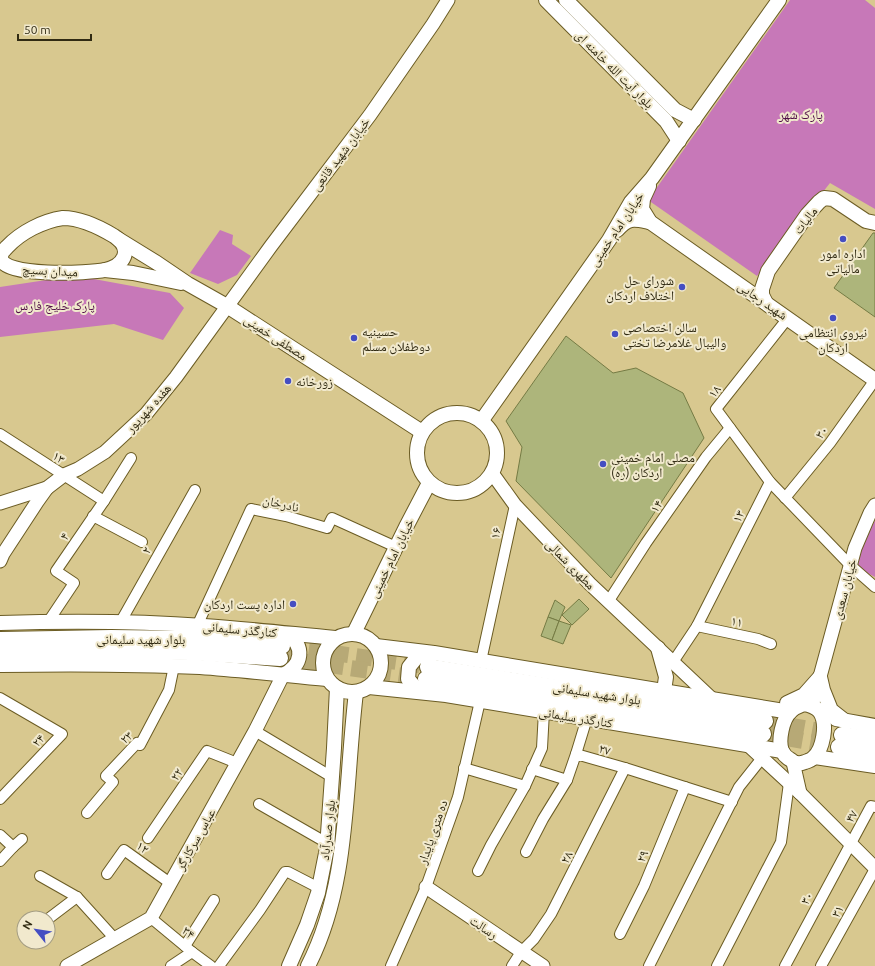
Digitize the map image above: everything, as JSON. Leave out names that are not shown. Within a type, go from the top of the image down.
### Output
[{"type":"main road","name":"بلوار آیت الله خامنه ای","points":[[546,0],[666,121],[679,141]]},
{"type":"main road","name":"بلوار آیت الله خامنه ای","points":[[566,0],[675,110],[694,120]]},
{"type":"main road","name":"خیابان امام خمینی","points":[[482,420],[614,233],[631,202],[652,178],[779,0]]},
{"type":"main road","points":[[650,222],[642,209],[643,199],[652,178]]},
{"type":"main road","name":"مالیات","points":[[768,271],[807,215],[824,198],[833,199],[866,221],[875,224]]},
{"type":"main road","name":"میدان بسیچ","points":[[63,218],[84,222],[118,239],[124,247],[124,257],[122,261],[105,270],[69,273],[21,270],[8,266],[1,260],[2,253],[6,245],[28,230],[48,221],[63,218]]},
{"type":"main road","points":[[614,233],[625,222],[635,219],[650,222]]},
{"type":"main road","name":"شهید رجایی","points":[[650,222],[738,282],[875,380]]},
{"type":"main road","name":"مصطفی خمینی","points":[[118,239],[156,262],[188,284],[227,306],[422,432]]},
{"type":"main road","points":[[0,276],[21,270]]},
{"type":"main road","name":"مصطفی خمینی","points":[[105,270],[188,284]]},
{"type":"main road","points":[[738,282],[754,280],[768,271]]},
{"type":"main road","points":[[766,303],[762,295],[762,289],[768,271]]},
{"type":"main road","points":[[456,412],[469,414],[482,420],[490,428],[496,438],[498,450],[497,462],[485,483],[475,489],[463,493],[451,493],[439,489],[429,482],[421,472],[417,459],[417,445],[422,432],[431,422],[442,415],[456,412]]},
{"type":"main road","name":"خیابان امام خمینی","points":[[354,633],[429,482]]},
{"type":"main road","name":"کنارگذر سلیمانی","points":[[0,623],[120,623],[197,626],[283,646],[335,638]]},
{"type":"main road","points":[[0,665],[112,664],[202,668],[284,675],[332,684],[346,692],[362,689],[376,680],[380,671],[381,661],[379,652],[376,646],[368,638],[354,633],[344,634],[335,638],[328,644],[322,662],[323,671],[332,684]]},
{"type":"main road","name":"بلوار شهید سلیمانی","points":[[0,640],[111,638],[190,639],[283,646]]},
{"type":"main road","points":[[283,646],[293,638],[300,651],[296,666],[284,675]]},
{"type":"main road","name":"بلوار شهید سلیمانی","points":[[0,653],[110,651],[190,652],[283,646]]},
{"type":"main road","name":"کنارگذر سلیمانی","points":[[376,646],[428,673],[446,695],[782,751]]},
{"type":"main road","points":[[658,648],[666,677],[664,691]]},
{"type":"main road","name":"کنارگذر سلیمانی","points":[[362,689],[480,661],[712,699],[767,721],[790,712]]},
{"type":"main road","name":"بلوار شهید سلیمانی","points":[[428,673],[767,721]]},
{"type":"main road","points":[[767,721],[804,695],[820,677]]},
{"type":"main road","points":[[820,677],[823,690],[842,734]]},
{"type":"main road","name":"بلوار صدرآباد","points":[[289,966],[308,925],[319,888],[327,843],[332,777],[332,684]]},
{"type":"main road","name":"بلوار صدرآباد","points":[[308,966],[323,930],[333,897],[341,850],[362,689]]},
{"type":"main road","points":[[804,704],[812,706],[820,711],[823,718],[825,729],[823,740],[815,757],[810,761],[801,764],[793,762],[786,757],[782,751],[780,741],[784,721],[790,712],[797,706],[804,704]]},
{"type":"main road","points":[[823,718],[842,734],[875,753]]},
{"type":"main road","points":[[842,734],[875,726]]},
{"type":"main road","points":[[842,734],[875,740]]},
{"type":"main road","points":[[815,757],[875,766]]},
{"type":"street","name":"خیابان شهید قانعی","points":[[227,306],[370,115],[448,0]]},
{"type":"street","name":"هفده شهریور","points":[[0,503],[47,488],[64,476],[105,452],[146,414],[176,377],[227,306]]},
{"type":"street","name":"۱۸","points":[[770,482],[716,409],[788,318]]},
{"type":"street","name":"۳۰","points":[[785,498],[830,443],[875,380]]},
{"type":"street","name":"۱۴","points":[[608,602],[646,543],[706,457],[730,428]]},
{"type":"street","name":"۱۳","points":[[2,438],[104,501]]},
{"type":"street","name":"۴","points":[[48,622],[74,583],[56,571],[104,501],[131,458]]},
{"type":"street","name":"مطهری شمالی","points":[[492,473],[514,505],[608,602],[712,699]]},
{"type":"street","name":"۱۳","points":[[673,662],[697,626],[770,482]]},
{"type":"street","points":[[770,482],[850,565],[875,587]]},
{"type":"street","name":"هفده شهریور","points":[[0,561],[3,554],[47,488]]},
{"type":"street","name":"۲","points":[[120,623],[195,490]]},
{"type":"street","name":"۱۶","points":[[480,661],[514,505]]},
{"type":"street","name":"خیابان سعدی","points":[[812,706],[855,548],[875,505]]},
{"type":"street","name":"نادرخان","points":[[197,626],[250,509],[286,516],[327,528],[332,518],[396,547]]},
{"type":"street","points":[[93,516],[142,542]]},
{"type":"street","name":"۱۱","points":[[697,626],[758,639],[771,644]]},
{"type":"street","name":"۲۳","points":[[87,813],[113,782],[106,776],[137,743],[140,745],[169,690],[174,666]]},
{"type":"street","name":"عباس سرکارگر","points":[[151,918],[255,731],[284,675]]},
{"type":"street","name":"۲۴","points":[[0,698],[62,734],[0,799]]},
{"type":"street","name":"ده متری پایدار","points":[[391,966],[426,887],[458,797],[480,701]]},
{"type":"street","points":[[478,871],[491,845],[525,786],[542,748],[544,711]]},
{"type":"street","points":[[526,852],[543,819],[567,780],[587,718]]},
{"type":"street","points":[[255,731],[332,777]]},
{"type":"street","points":[[748,745],[800,793],[875,868]]},
{"type":"street","name":"۲۲","points":[[148,838],[207,751],[237,763]]},
{"type":"street","name":"۲۷","points":[[576,754],[732,802]]},
{"type":"street","points":[[648,966],[739,788],[762,758]]},
{"type":"street","points":[[793,762],[800,793]]},
{"type":"street","points":[[464,768],[525,786]]},
{"type":"street","name":"۲۸","points":[[521,952],[534,939],[551,914],[625,768]]},
{"type":"street","points":[[532,769],[567,780]]},
{"type":"street","points":[[717,966],[781,842],[789,783]]},
{"type":"street","name":"۲۹","points":[[620,934],[644,886],[685,787]]},
{"type":"street","points":[[259,804],[327,843]]},
{"type":"street","name":"۴۷","points":[[850,843],[872,806],[875,807]]},
{"type":"street","points":[[0,835],[13,847]]},
{"type":"street","points":[[0,861],[22,839]]},
{"type":"street","name":"۳۰","points":[[785,966],[850,843]]},
{"type":"street","name":"۱۲","points":[[107,874],[124,850],[170,883]]},
{"type":"street","name":"۳۱","points":[[821,966],[875,868]]},
{"type":"street","points":[[219,966],[260,910],[285,872],[288,872],[319,888]]},
{"type":"street","points":[[40,876],[77,897],[115,938]]},
{"type":"street","name":"رسالت","points":[[426,887],[543,966]]},
{"type":"street","points":[[56,914],[77,897]]},
{"type":"street","points":[[171,966],[189,949],[214,900]]},
{"type":"street","points":[[67,966],[151,918]]},
{"type":"street","name":"۳۴","points":[[151,918],[212,966]]},
{"type":"street","points":[[512,966],[521,952]]},
{"type":"green space","name":"پارک شهر","points":[[790,0],[865,0],[875,8],[875,209],[830,183],[757,276],[648,200]]},
{"type":"green space","points":[[220,230],[233,235],[232,244],[251,256],[237,275],[218,284],[190,273]]},
{"type":"green space","name":"پارک خلیج فارس","points":[[83,277],[170,293],[184,308],[163,340],[114,324],[0,337],[0,287],[53,279]]},
{"type":"green space","points":[[875,520],[875,577],[854,566]]},
{"type":"building","points":[[873,233],[875,233],[875,317],[834,288]]},
{"type":"building","name":"مصلی امام خمینی (ره) اردکان","points":[[566,336],[613,373],[636,368],[683,393],[704,438],[611,578],[516,481],[522,447],[506,421]]},
{"type":"building","points":[[579,599],[589,609],[572,625],[562,615]]},
{"type":"building","points":[[555,600],[565,607],[559,621],[548,617]]},
{"type":"building","points":[[548,617],[559,621],[552,640],[541,636]]},
{"type":"building","points":[[559,621],[571,625],[563,644],[552,640]]},
{"type":"tunnel","points":[[285,646],[425,666]]},
{"type":"tunnel","points":[[280,658],[426,679]]},
{"type":"tunnel","points":[[765,721],[842,735]]},
{"type":"tunnel","points":[[763,734],[839,747]]},
{"type":"place","name":"اداره امور مالیاتی","points":[[843,239]]},
{"type":"place","name":"شورای حل اختلاف اردکان","points":[[682,287]]},
{"type":"place","name":"نیروی انتظامی اردکان","points":[[833,318]]},
{"type":"place","name":"سالن اختصاصی والیبال غلامرضا تختی","points":[[615,334]]},
{"type":"place","name":"حسینیه دوطفلان مسلم","points":[[354,338]]},
{"type":"place","name":"زورخانه","points":[[288,381]]},
{"type":"place","name":"مصلی امام خمینی (ره) اردکان","points":[[603,464]]},
{"type":"place","name":"اداره پست اردکان","points":[[293,604]]}]
